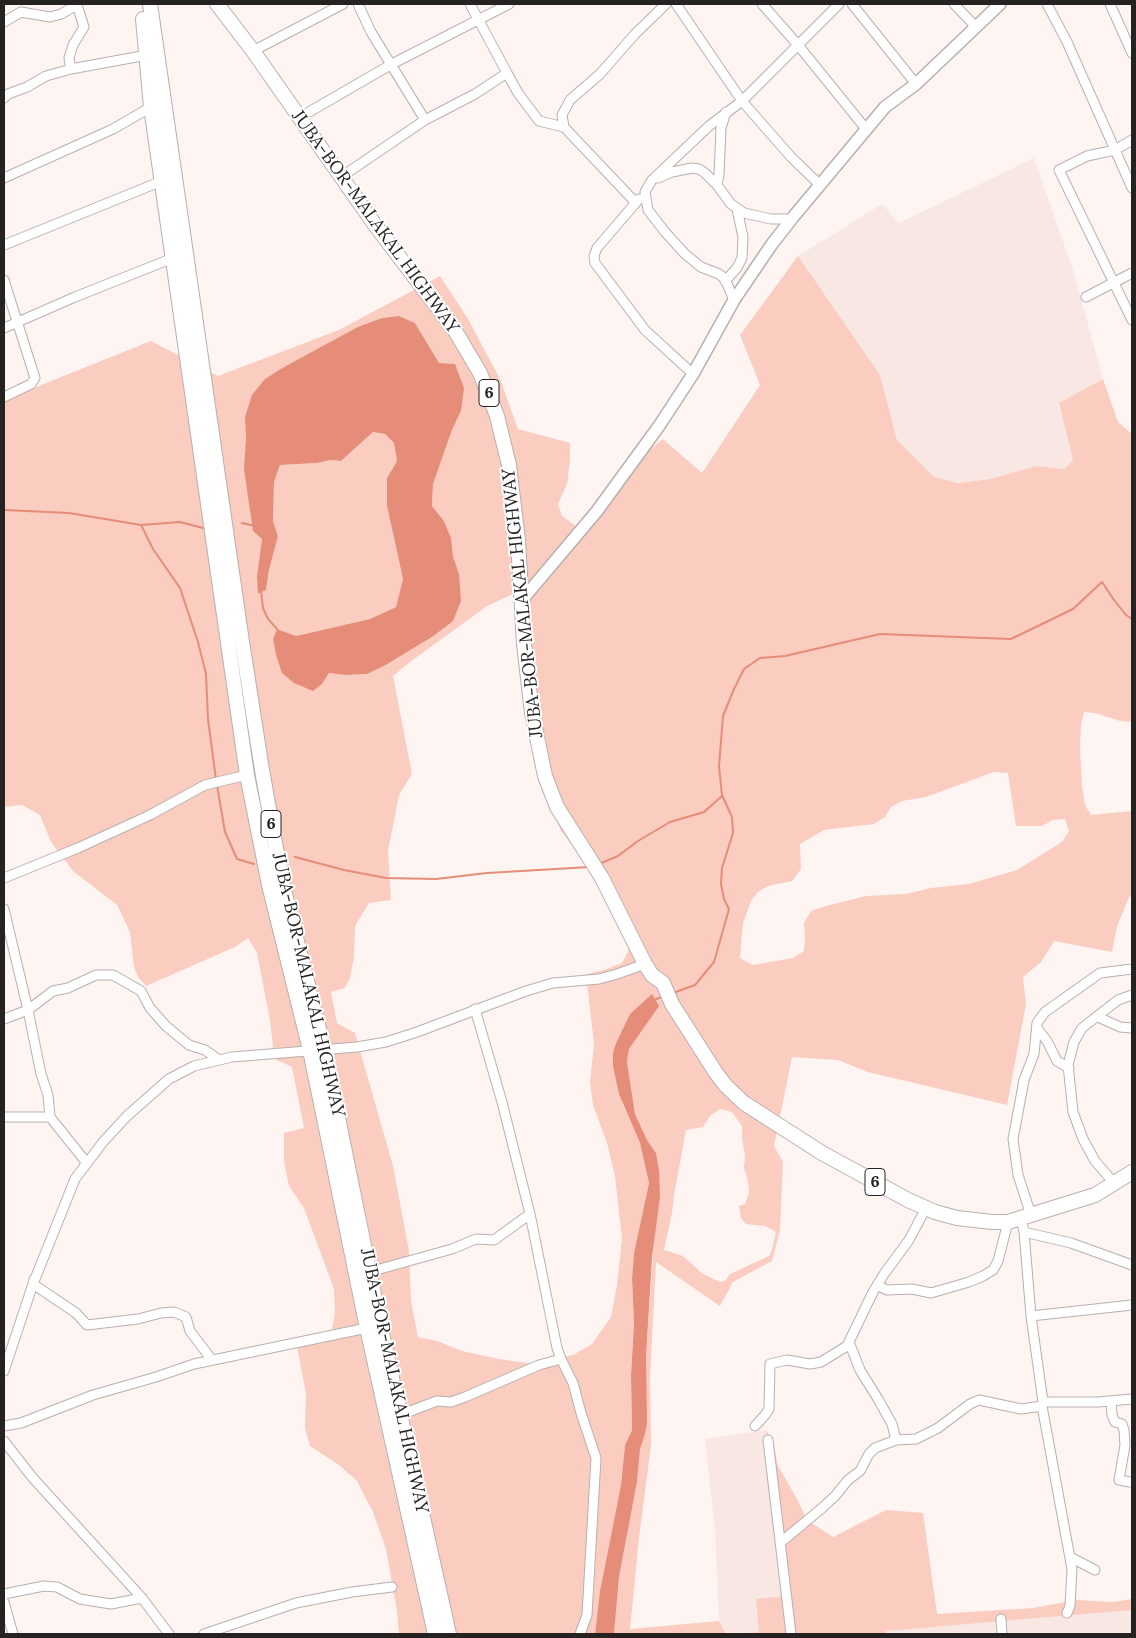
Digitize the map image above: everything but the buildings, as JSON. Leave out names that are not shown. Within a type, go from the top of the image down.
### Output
[{"type":"main road","name":"JUBA-BOR-MALAKAL HIGHWAY","points":[[142,4],[150,108],[247,775],[269,885],[317,1050],[370,1272],[449,1634]]},
{"type":"main road","name":"JUBA-BOR-MALAKAL HIGHWAY","points":[[150,4],[262,770],[282,882],[317,1050],[367,1328],[435,1634]]},
{"type":"main road","name":"JUBA-BOR-MALAKAL HIGHWAY","points":[[217,4],[253,51],[375,225],[454,329],[469,353],[489,394],[504,440],[509,465],[518,540],[524,644],[532,713],[545,776],[557,807],[602,878],[645,964],[652,975],[663,984],[672,1004],[726,1086],[744,1102],[822,1153],[900,1196],[926,1208],[956,1218],[992,1222],[1020,1218],[1096,1195],[1132,1172]]},
{"type":"street","points":[[253,51],[343,4]]},
{"type":"street","points":[[358,4],[372,32],[425,120]]},
{"type":"street","points":[[470,4],[518,93],[539,121],[564,127],[636,202]]},
{"type":"street","points":[[309,112],[392,64],[478,18],[509,4]]},
{"type":"street","points":[[564,127],[562,116],[570,100],[600,74],[635,34],[666,4]]},
{"type":"street","points":[[676,4],[742,100],[792,157],[820,184]]},
{"type":"street","points":[[762,4],[866,129]]},
{"type":"street","points":[[693,374],[645,330],[595,263],[594,256],[597,248],[645,192],[652,180],[709,126],[742,100],[839,4]]},
{"type":"street","points":[[852,4],[916,84]]},
{"type":"street","points":[[954,4],[975,26]]},
{"type":"street","points":[[522,600],[597,511],[659,426],[693,374],[734,300],[772,244],[820,184],[885,107],[916,84],[1000,4]]},
{"type":"street","points":[[1047,4],[1068,42],[1132,188]]},
{"type":"street","points":[[1110,4],[1132,53]]},
{"type":"street","points":[[4,22],[22,12],[50,17],[61,14],[77,5],[84,27],[73,45],[69,58],[71,69]]},
{"type":"street","points":[[5,95],[27,87],[46,76],[71,69],[147,55]]},
{"type":"street","points":[[341,177],[425,120],[475,94],[508,73]]},
{"type":"street","points":[[4,178],[113,129],[150,108]]},
{"type":"street","points":[[717,185],[721,128],[726,112]]},
{"type":"street","points":[[1132,140],[1115,150],[1087,156],[1059,170],[1132,320]]},
{"type":"street","points":[[652,180],[672,172],[692,168],[705,173],[731,204],[744,213],[771,219],[792,219]]},
{"type":"street","points":[[4,245],[162,182]]},
{"type":"street","points":[[645,192],[648,210],[685,254],[701,267],[719,274],[725,281],[734,300]]},
{"type":"street","points":[[725,281],[737,268],[742,258],[743,237],[738,209]]},
{"type":"street","points":[[4,328],[173,258]]},
{"type":"street","points":[[1086,297],[1132,272]]},
{"type":"street","points":[[4,280],[35,381],[27,387],[4,397]]},
{"type":"street","points":[[4,878],[78,848],[150,815],[205,785],[247,775]]},
{"type":"street","points":[[4,909],[41,1074],[48,1095],[50,1116],[86,1162],[47,1241],[4,1370]]},
{"type":"street","points":[[33,1284],[75,1179],[102,1142],[127,1116],[169,1079],[194,1066],[219,1060],[263,1054],[357,1047],[386,1042],[553,983],[599,979],[645,964]]},
{"type":"street","points":[[1067,1612],[1070,1606],[1072,1578],[1070,1556],[1043,1404],[1031,1316],[1024,1232],[1020,1218],[1018,1175],[1013,1139],[1024,1080],[1034,1054],[1037,1023],[1045,1012],[1100,973],[1132,969]]},
{"type":"street","points":[[4,1019],[28,1010],[53,991],[68,988],[96,975],[113,975],[141,991],[150,1008],[166,1026],[189,1045],[205,1050],[219,1060]]},
{"type":"street","points":[[1114,1183],[1095,1161],[1083,1140],[1074,1112],[1068,1068],[1074,1042],[1082,1028],[1118,1000],[1132,995]]},
{"type":"street","points":[[475,1009],[502,1102],[530,1214],[557,1348],[572,1383],[596,1458],[587,1615],[580,1634]]},
{"type":"street","points":[[1098,1017],[1120,1027],[1132,1028]]},
{"type":"street","points":[[1037,1028],[1057,1061],[1068,1068]]},
{"type":"street","points":[[4,1117],[50,1116]]},
{"type":"street","points":[[754,1426],[769,1409],[770,1364],[787,1360],[810,1364],[822,1362],[846,1346],[877,1285],[909,1240],[926,1208]]},
{"type":"street","points":[[370,1272],[452,1249],[476,1238],[494,1240],[530,1214]]},
{"type":"street","points":[[877,1285],[887,1290],[912,1289],[931,1293],[983,1276],[993,1270],[1020,1218]]},
{"type":"street","points":[[1024,1232],[1072,1243],[1132,1265]]},
{"type":"street","points":[[33,1284],[76,1313],[88,1325],[138,1319],[161,1313],[174,1312],[186,1317],[190,1331],[212,1360]]},
{"type":"street","points":[[1031,1316],[1132,1305]]},
{"type":"street","points":[[4,1426],[21,1423],[93,1396],[149,1380],[194,1364],[367,1328]]},
{"type":"street","points":[[849,1342],[860,1370],[892,1424],[896,1440]]},
{"type":"street","points":[[400,1415],[437,1401],[451,1402],[458,1400],[539,1365],[561,1359]]},
{"type":"street","points":[[780,1543],[835,1496],[848,1480],[860,1471],[869,1454],[875,1448],[896,1440],[916,1439],[938,1428],[970,1404],[979,1400],[1021,1409],[1043,1404],[1132,1399]]},
{"type":"street","points":[[1111,1401],[1112,1415],[1115,1422],[1122,1424],[1124,1430],[1125,1445],[1119,1480],[1130,1482]]},
{"type":"street","points":[[768,1440],[791,1634]]},
{"type":"street","points":[[4,1441],[32,1477],[142,1598],[168,1634]]},
{"type":"street","points":[[1070,1556],[1095,1570]]},
{"type":"street","points":[[4,1594],[44,1586],[57,1587],[80,1599],[111,1604],[142,1598]]},
{"type":"street","points":[[204,1634],[296,1603],[352,1592],[392,1587]]},
{"type":"street","points":[[4,1602],[13,1634]]},
{"type":"street","points":[[1001,1619],[1002,1634]]},
{"type":"shaded area","points":[[1034,158],[1073,270],[1103,379],[1059,403],[1073,460],[1064,469],[1036,466],[990,479],[958,483],[933,477],[897,440],[880,375],[798,256],[882,204],[899,223]]},
{"type":"shaded area","points":[[798,256],[880,375],[897,440],[934,477],[958,483],[990,479],[1036,466],[1064,469],[1073,460],[1059,403],[1103,379],[1118,422],[1132,434],[1132,722],[1084,712],[1081,724],[1080,748],[1082,786],[1085,805],[1091,815],[1132,811],[1132,896],[1129,897],[1117,927],[1112,952],[1054,941],[1041,962],[1023,977],[1026,1004],[1007,1105],[868,1072],[838,1060],[792,1057],[774,1146],[783,1162],[780,1230],[772,1261],[733,1282],[720,1306],[656,1262],[650,1378],[651,1445],[630,1629],[719,1621],[726,1634],[614,1634],[619,1577],[637,1482],[640,1448],[645,1434],[646,1357],[655,1227],[656,1153],[647,1140],[635,1114],[627,1062],[629,1049],[649,1020],[630,1014],[616,1043],[613,1053],[613,1066],[623,1104],[640,1143],[649,1183],[634,1253],[632,1278],[634,1323],[631,1375],[632,1430],[625,1445],[621,1485],[600,1591],[595,1634],[399,1634],[397,1611],[386,1549],[373,1512],[357,1481],[339,1465],[310,1446],[305,1428],[306,1394],[297,1346],[331,1336],[335,1312],[334,1289],[304,1208],[289,1186],[284,1162],[284,1133],[304,1128],[292,1067],[277,1060],[273,1047],[270,1020],[257,953],[248,938],[235,947],[146,986],[138,977],[134,967],[130,932],[117,905],[73,871],[51,842],[40,815],[22,805],[4,807],[4,400],[151,341],[218,376],[339,330],[440,276],[468,319],[500,379],[518,429],[570,443],[567,484],[558,504],[562,516],[576,526],[617,475],[663,439],[702,473],[760,385],[740,335]],"holes":[[[399,316],[415,323],[439,363],[461,411],[452,430],[433,484],[432,506],[444,521],[451,538],[453,556],[459,574],[432,637],[367,674],[346,675],[329,673],[322,684],[276,655],[273,639],[277,629],[296,636],[370,619],[396,607],[403,579],[387,506],[387,478],[397,461],[394,443],[385,434],[373,432],[341,461],[330,460],[317,463],[280,465],[274,482],[273,521],[278,536],[266,590],[259,594],[257,576],[262,539],[246,440],[245,417],[284,367],[382,318]],[[513,594],[526,705],[547,799],[561,831],[576,850],[601,890],[628,943],[628,952],[622,963],[586,974],[594,1044],[590,1082],[593,1105],[607,1143],[615,1176],[622,1239],[611,1317],[592,1344],[573,1355],[534,1364],[462,1351],[437,1341],[418,1337],[411,1301],[409,1251],[393,1166],[355,1033],[337,1023],[331,992],[345,988],[350,978],[354,957],[355,926],[369,903],[391,900],[388,851],[399,795],[412,774],[393,676],[487,606]],[[994,772],[1008,773],[1016,826],[1042,826],[1053,820],[1065,819],[1069,831],[1062,842],[1017,870],[969,884],[931,888],[906,894],[866,896],[811,911],[804,923],[804,951],[793,958],[753,965],[740,958],[743,923],[751,901],[758,892],[768,886],[792,881],[801,869],[800,844],[824,830],[874,824],[885,817],[891,807],[902,801],[926,797]],[[720,1109],[732,1112],[742,1126],[745,1156],[744,1168],[749,1193],[745,1204],[739,1206],[741,1218],[746,1224],[765,1226],[776,1232],[769,1256],[730,1274],[726,1280],[720,1282],[703,1274],[683,1256],[664,1250],[686,1130],[703,1127],[710,1116]]]},
{"type":"shaded area","points":[[399,316],[415,323],[439,363],[455,364],[464,388],[461,411],[452,430],[433,484],[432,506],[444,521],[451,538],[453,556],[459,574],[461,601],[453,621],[432,637],[367,674],[346,675],[329,673],[322,684],[313,691],[294,683],[282,673],[273,639],[277,629],[296,636],[370,619],[396,607],[403,579],[387,506],[387,478],[397,461],[394,443],[385,434],[373,432],[341,461],[330,460],[317,463],[280,465],[274,482],[273,521],[278,536],[266,590],[258,594],[257,576],[262,539],[253,531],[244,469],[245,417],[252,395],[265,379],[358,327],[382,318]]},
{"type":"shaded area","points":[[652,994],[659,1006],[629,1049],[627,1062],[635,1114],[647,1140],[656,1153],[659,1171],[660,1196],[652,1258],[646,1357],[647,1423],[640,1449],[637,1482],[619,1577],[614,1634],[595,1634],[600,1591],[621,1485],[625,1445],[632,1430],[631,1375],[634,1323],[632,1278],[634,1253],[649,1183],[640,1143],[619,1094],[613,1066],[613,1053],[630,1014]]},
{"type":"shaded area","points":[[766,1430],[786,1596],[759,1632],[726,1634],[719,1621],[715,1530],[705,1439]]},
{"type":"shaded area","points":[[766,1430],[773,1441],[778,1466],[807,1520],[833,1537],[886,1510],[923,1513],[937,1614],[1033,1608],[1077,1600],[1113,1602],[1132,1599],[1132,1610],[886,1631],[886,1634],[737,1634],[759,1632],[756,1599],[786,1596]]},
{"type":"shaded area","points":[[1132,1610],[1132,1634],[886,1634],[885,1631]]},
{"type":"waterway","points":[[4,510],[69,513],[141,525],[180,522],[203,528]]},
{"type":"waterway","points":[[242,523],[255,526]]},
{"type":"waterway","points":[[141,525],[153,549],[180,588],[198,642],[206,674],[208,719],[216,780]]},
{"type":"waterway","points":[[673,993],[695,985],[714,962],[729,909],[724,899],[721,884],[722,868],[733,833],[732,817],[722,795],[719,766],[723,716],[744,669],[760,658],[785,656],[880,634],[1011,639],[1073,609],[1102,582],[1126,615],[1132,619]]},
{"type":"waterway","points":[[261,591],[263,608],[268,619],[277,629]]},
{"type":"waterway","points":[[217,785],[225,832],[237,859],[254,864]]},
{"type":"waterway","points":[[599,864],[618,856],[638,841],[670,822],[704,812],[722,796]]},
{"type":"waterway","points":[[295,857],[344,870],[386,878],[436,879],[487,873],[590,867]]},
{"type":"waterway","points":[[654,1000],[664,996]]}]
